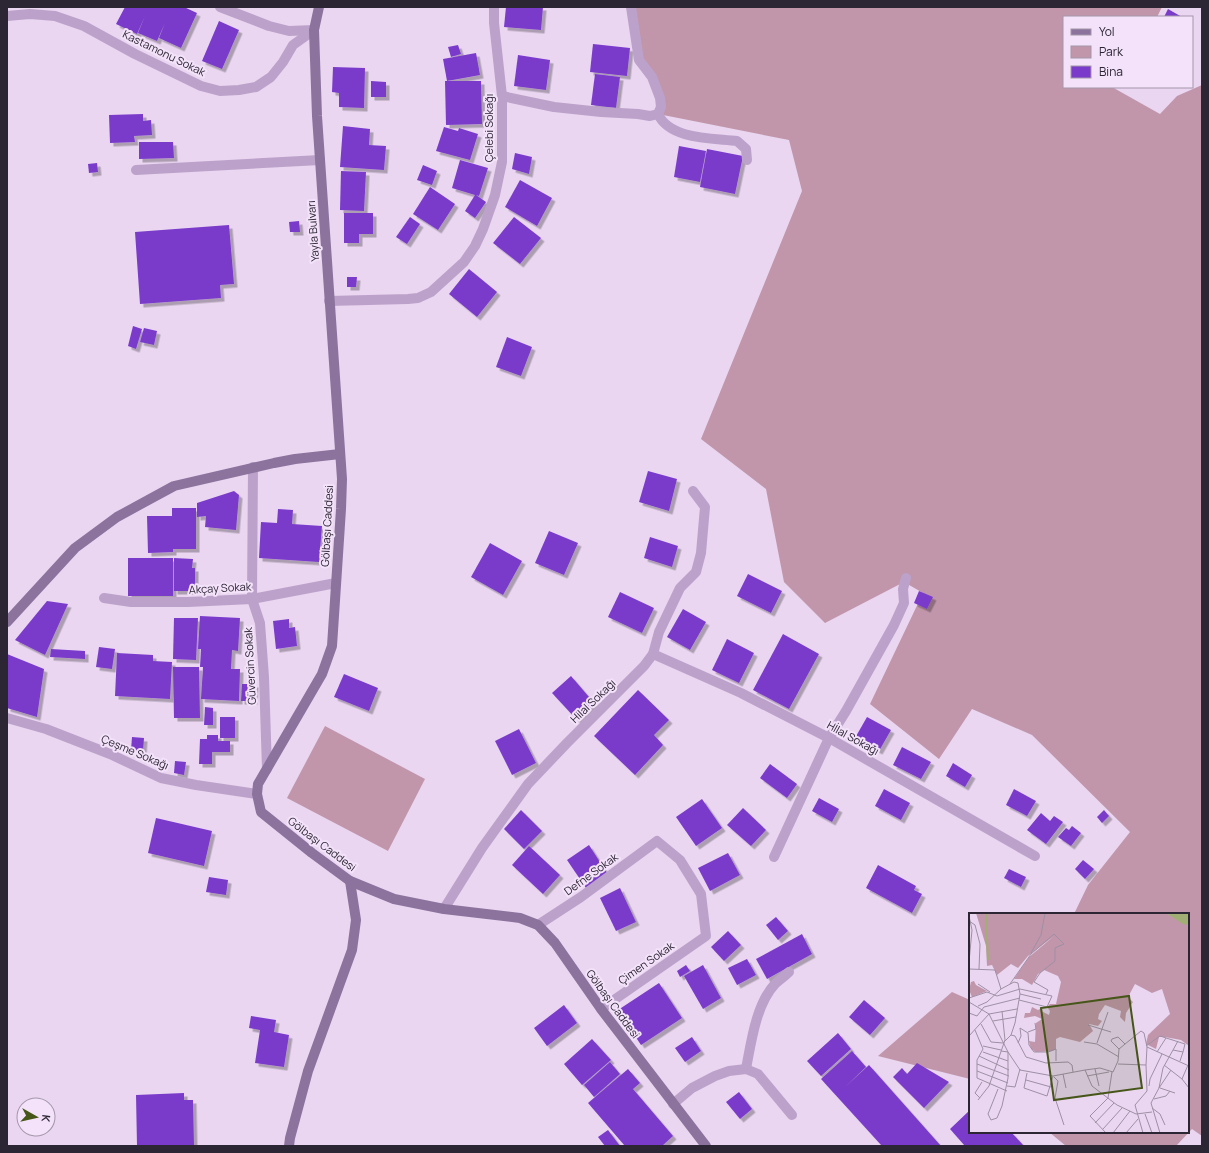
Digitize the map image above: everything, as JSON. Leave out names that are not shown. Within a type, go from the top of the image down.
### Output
[{"type":"street","points":[[220,7],[269,26],[290,30],[314,30]]},
{"type":"street","name":"Yayla Bulvarı","points":[[319,7],[314,30],[320,160],[340,454]]},
{"type":"street","name":"Çelebi Sokağı","points":[[329,301],[418,298],[431,292],[464,262],[478,240],[495,195],[502,162],[502,96],[494,23],[494,7]]},
{"type":"street","points":[[631,7],[640,60],[652,77],[660,98],[661,107],[658,114]]},
{"type":"street","name":"Kastamonu Sokak","points":[[7,16],[30,14],[55,16],[84,26],[201,86],[220,91],[256,87],[271,78],[283,62],[292,45],[314,30]]},
{"type":"street","points":[[502,96],[554,107],[650,116],[658,114]]},
{"type":"street","points":[[658,114],[662,121],[668,126],[679,131],[702,138],[737,141],[746,150],[747,160]]},
{"type":"street","points":[[136,170],[320,160]]},
{"type":"street","points":[[7,622],[75,548],[116,517],[174,486],[294,459],[340,454]]},
{"type":"street","name":"Gölbaşı Caddesi","points":[[340,454],[342,479],[341,509],[332,646],[322,674],[258,784],[257,794],[261,812],[350,881],[394,899],[444,909],[520,918],[538,925],[555,943],[601,1009],[706,1146]]},
{"type":"street","name":"Güvercin Sokak","points":[[253,467],[252,599],[260,623],[264,677],[267,769]]},
{"type":"street","name":"Hilal Sokağı","points":[[444,909],[482,848],[528,784],[566,743],[644,666],[653,654],[659,632],[680,588],[696,572],[701,553],[705,507],[693,491]]},
{"type":"street","points":[[774,857],[829,738],[846,711],[894,625],[904,603],[903,590],[906,578]]},
{"type":"street","name":"Akçay Sokak","points":[[104,598],[131,602],[188,602],[252,599],[336,583]]},
{"type":"street","name":"Hİlal Sokağı","points":[[653,654],[748,696],[829,738],[1035,856]]},
{"type":"street","name":"Çeşme Sokağı","points":[[7,718],[46,729],[110,754],[161,778],[257,794]]},
{"type":"street","name":"Defne Sokak","points":[[538,925],[581,897],[657,840],[680,860],[701,894],[706,936]]},
{"type":"street","points":[[290,1146],[290,1138],[308,1072],[352,950],[356,920],[350,881]]},
{"type":"street","name":"Çimen Sokak","points":[[601,1009],[706,936]]},
{"type":"street","points":[[746,1068],[761,1005],[774,985],[789,972]]},
{"type":"street","points":[[673,1104],[692,1088],[715,1076],[729,1071],[746,1068],[758,1074],[792,1115]]},
{"type":"green space","points":[[631,7],[1162,7],[1158,16],[1063,16],[1063,88],[1114,88],[1160,114],[1177,96],[1202,85],[1202,1136],[1192,1129],[1189,1132],[1189,913],[1074,913],[1088,885],[1130,832],[1032,735],[972,709],[939,759],[870,704],[923,593],[904,582],[825,623],[784,582],[766,489],[701,439],[802,191],[789,140],[658,114],[661,107],[639,60]]},
{"type":"green space","points":[[325,726],[425,779],[388,851],[287,798]]},
{"type":"green space","points":[[952,992],[969,1000],[969,1079],[878,1056]]},
{"type":"green space","points":[[1050,1133],[1188,1133],[1176,1146],[1066,1146]]},
{"type":"building","points":[[125,7],[184,7],[197,13],[181,48],[159,38],[165,23],[157,41],[138,33],[145,16],[137,34],[116,24]]},
{"type":"building","points":[[506,7],[543,7],[541,30],[504,27]]},
{"type":"building","points":[[1168,9],[1180,16],[1164,16]]},
{"type":"building","points":[[219,21],[239,30],[222,69],[202,61]]},
{"type":"building","points":[[593,44],[630,48],[627,76],[590,72]]},
{"type":"building","points":[[458,45],[461,54],[451,57],[448,47]]},
{"type":"building","points":[[476,53],[480,75],[447,81],[443,59]]},
{"type":"building","points":[[518,55],[550,60],[546,90],[514,86]]},
{"type":"building","points":[[333,67],[365,68],[364,108],[339,107],[339,93],[332,92]]},
{"type":"building","points":[[595,74],[620,77],[616,108],[591,105]]},
{"type":"building","points":[[371,81],[386,82],[386,97],[371,97]]},
{"type":"building","points":[[445,81],[481,81],[482,124],[446,125]]},
{"type":"building","points":[[143,114],[143,121],[151,120],[152,135],[134,136],[135,142],[110,143],[109,115]]},
{"type":"building","points":[[343,126],[370,129],[369,145],[386,146],[384,170],[340,167]]},
{"type":"building","points":[[444,127],[458,131],[459,128],[478,134],[470,160],[436,151]]},
{"type":"building","points":[[139,142],[173,142],[174,158],[139,159]]},
{"type":"building","points":[[679,146],[706,151],[700,182],[674,177]]},
{"type":"building","points":[[707,149],[743,156],[735,194],[700,187]]},
{"type":"building","points":[[515,153],[532,157],[529,174],[512,169]]},
{"type":"building","points":[[460,160],[488,168],[479,196],[476,195],[486,202],[475,218],[465,211],[475,195],[452,188]]},
{"type":"building","points":[[97,163],[98,172],[89,173],[88,164]]},
{"type":"building","points":[[423,165],[437,171],[432,185],[417,180]]},
{"type":"building","points":[[341,171],[366,172],[364,211],[340,210]]},
{"type":"building","points":[[520,180],[552,198],[537,226],[505,207]]},
{"type":"building","points":[[430,187],[455,204],[438,230],[413,214]]},
{"type":"building","points":[[344,213],[373,213],[373,234],[359,234],[359,243],[344,243]]},
{"type":"building","points":[[410,217],[420,224],[407,244],[396,237]]},
{"type":"building","points":[[514,217],[541,238],[520,264],[493,243]]},
{"type":"building","points":[[299,221],[300,232],[290,232],[289,222]]},
{"type":"building","points":[[229,225],[234,284],[220,285],[221,298],[140,304],[135,232]]},
{"type":"building","points":[[469,269],[497,292],[477,317],[449,294]]},
{"type":"building","points":[[347,277],[357,277],[356,287],[347,287]]},
{"type":"building","points":[[133,326],[142,329],[136,349],[128,346]]},
{"type":"building","points":[[144,328],[157,331],[154,345],[140,342]]},
{"type":"building","points":[[507,337],[532,347],[521,376],[496,367]]},
{"type":"building","points":[[648,471],[677,479],[669,511],[639,502]]},
{"type":"building","points":[[234,491],[239,495],[236,530],[205,527],[206,516],[197,517],[197,503]]},
{"type":"building","points":[[172,508],[196,508],[196,549],[173,549],[173,552],[148,553],[147,516],[172,516]]},
{"type":"building","points":[[278,509],[293,510],[292,524],[322,526],[319,562],[259,558],[261,522],[277,523]]},
{"type":"building","points":[[549,531],[578,543],[564,575],[535,563]]},
{"type":"building","points":[[650,537],[678,546],[672,567],[644,558]]},
{"type":"building","points":[[490,543],[522,561],[503,595],[471,577]]},
{"type":"building","points":[[128,558],[173,558],[173,596],[128,596]]},
{"type":"building","points":[[174,558],[193,559],[192,568],[195,568],[195,591],[174,591]]},
{"type":"building","points":[[748,574],[782,591],[771,613],[737,596]]},
{"type":"building","points":[[919,591],[933,597],[927,609],[914,603]]},
{"type":"building","points":[[620,592],[654,608],[642,633],[608,617]]},
{"type":"building","points":[[47,601],[68,604],[45,655],[15,640]]},
{"type":"building","points":[[683,609],[706,622],[690,650],[667,637]]},
{"type":"building","points":[[200,616],[240,618],[238,651],[232,650],[231,669],[240,669],[239,701],[201,699],[203,667],[200,667],[201,649],[198,649]]},
{"type":"building","points":[[174,618],[198,618],[196,660],[173,659]]},
{"type":"building","points":[[289,619],[289,628],[295,627],[297,646],[276,649],[273,621]]},
{"type":"building","points":[[783,634],[819,654],[789,709],[753,690]]},
{"type":"building","points":[[727,639],[754,653],[739,683],[712,670]]},
{"type":"building","points":[[99,647],[115,649],[112,669],[96,667]]},
{"type":"building","points":[[51,649],[85,651],[85,659],[50,657]]},
{"type":"building","points":[[117,653],[153,655],[153,661],[172,662],[170,699],[115,696]]},
{"type":"building","points":[[7,654],[44,669],[37,717],[7,708]]},
{"type":"building","points":[[173,667],[199,667],[200,718],[174,718]]},
{"type":"building","points":[[344,674],[378,688],[369,711],[334,697]]},
{"type":"building","points":[[571,676],[595,704],[577,720],[552,693]]},
{"type":"building","points":[[242,684],[255,684],[254,701],[241,701]]},
{"type":"building","points":[[638,690],[669,720],[654,735],[663,745],[635,775],[594,736]]},
{"type":"building","points":[[205,707],[213,708],[213,725],[204,725]]},
{"type":"building","points":[[220,717],[235,717],[235,738],[220,738]]},
{"type":"building","points":[[867,717],[891,730],[879,751],[855,738]]},
{"type":"building","points":[[519,729],[536,763],[512,775],[495,741]]},
{"type":"building","points":[[207,735],[218,735],[218,741],[230,741],[230,752],[212,752],[212,764],[199,764],[200,739],[207,739]]},
{"type":"building","points":[[132,737],[144,738],[143,751],[131,750]]},
{"type":"building","points":[[902,747],[931,762],[921,779],[893,765]]},
{"type":"building","points":[[175,761],[186,762],[184,775],[174,773]]},
{"type":"building","points":[[953,763],[972,775],[965,787],[946,776]]},
{"type":"building","points":[[770,764],[797,784],[787,798],[760,778]]},
{"type":"building","points":[[884,789],[910,803],[901,820],[875,806]]},
{"type":"building","points":[[1014,789],[1036,801],[1027,816],[1006,805]]},
{"type":"building","points":[[819,798],[839,809],[832,822],[812,811]]},
{"type":"building","points":[[702,799],[722,828],[696,846],[676,817]]},
{"type":"building","points":[[743,808],[766,830],[751,846],[727,825]]},
{"type":"building","points":[[521,810],[542,831],[524,849],[504,829]]},
{"type":"building","points":[[1104,810],[1109,816],[1102,823],[1097,817]]},
{"type":"building","points":[[1041,813],[1050,821],[1054,816],[1063,822],[1046,844],[1027,830]]},
{"type":"building","points":[[156,818],[212,831],[204,866],[148,853]]},
{"type":"building","points":[[1072,826],[1081,833],[1071,846],[1058,837],[1066,828],[1069,830]]},
{"type":"building","points":[[589,845],[607,873],[586,888],[567,860]]},
{"type":"building","points":[[529,846],[560,875],[543,894],[512,865]]},
{"type":"building","points":[[728,853],[740,875],[710,891],[698,868]]},
{"type":"building","points":[[1083,860],[1094,869],[1085,879],[1075,869]]},
{"type":"building","points":[[878,865],[916,886],[914,890],[922,894],[912,913],[866,888]]},
{"type":"building","points":[[1009,869],[1026,877],[1021,887],[1004,878]]},
{"type":"building","points":[[209,877],[228,880],[226,895],[206,892]]},
{"type":"building","points":[[620,888],[636,922],[616,931],[600,898]]},
{"type":"building","points":[[776,917],[788,931],[778,940],[766,925]]},
{"type":"building","points":[[728,931],[741,945],[724,961],[711,947]]},
{"type":"building","points":[[802,934],[812,954],[767,979],[756,959]]},
{"type":"building","points":[[747,959],[756,975],[737,985],[728,968]]},
{"type":"building","points":[[686,965],[690,971],[680,977],[677,971]]},
{"type":"building","points":[[703,965],[721,998],[703,1009],[684,976]]},
{"type":"building","points":[[659,983],[682,1018],[641,1045],[618,1010]]},
{"type":"building","points":[[864,1000],[885,1018],[870,1035],[849,1017]]},
{"type":"building","points":[[564,1005],[577,1023],[547,1046],[534,1028]]},
{"type":"building","points":[[251,1016],[276,1020],[274,1032],[289,1035],[284,1067],[255,1063],[260,1030],[249,1028]]},
{"type":"building","points":[[838,1033],[851,1049],[821,1076],[807,1061]]},
{"type":"building","points":[[692,1037],[701,1051],[685,1062],[675,1048]]},
{"type":"building","points":[[592,1039],[611,1060],[582,1085],[564,1064]]},
{"type":"building","points":[[852,1051],[866,1067],[844,1088],[869,1065],[941,1146],[882,1146],[821,1079]]},
{"type":"building","points":[[610,1062],[620,1074],[594,1097],[584,1085]]},
{"type":"building","points":[[917,1063],[949,1082],[924,1108],[893,1077],[902,1068],[907,1074]]},
{"type":"building","points":[[628,1069],[640,1083],[633,1089],[673,1136],[662,1146],[625,1146],[588,1103]]},
{"type":"building","points":[[739,1092],[752,1109],[740,1119],[726,1102]]},
{"type":"building","points":[[184,1093],[184,1100],[193,1100],[194,1146],[137,1146],[136,1095]]},
{"type":"building","points":[[969,1111],[969,1133],[1012,1133],[1024,1146],[965,1146],[950,1129]]},
{"type":"building","points":[[608,1130],[620,1146],[605,1146],[598,1137]]}]
